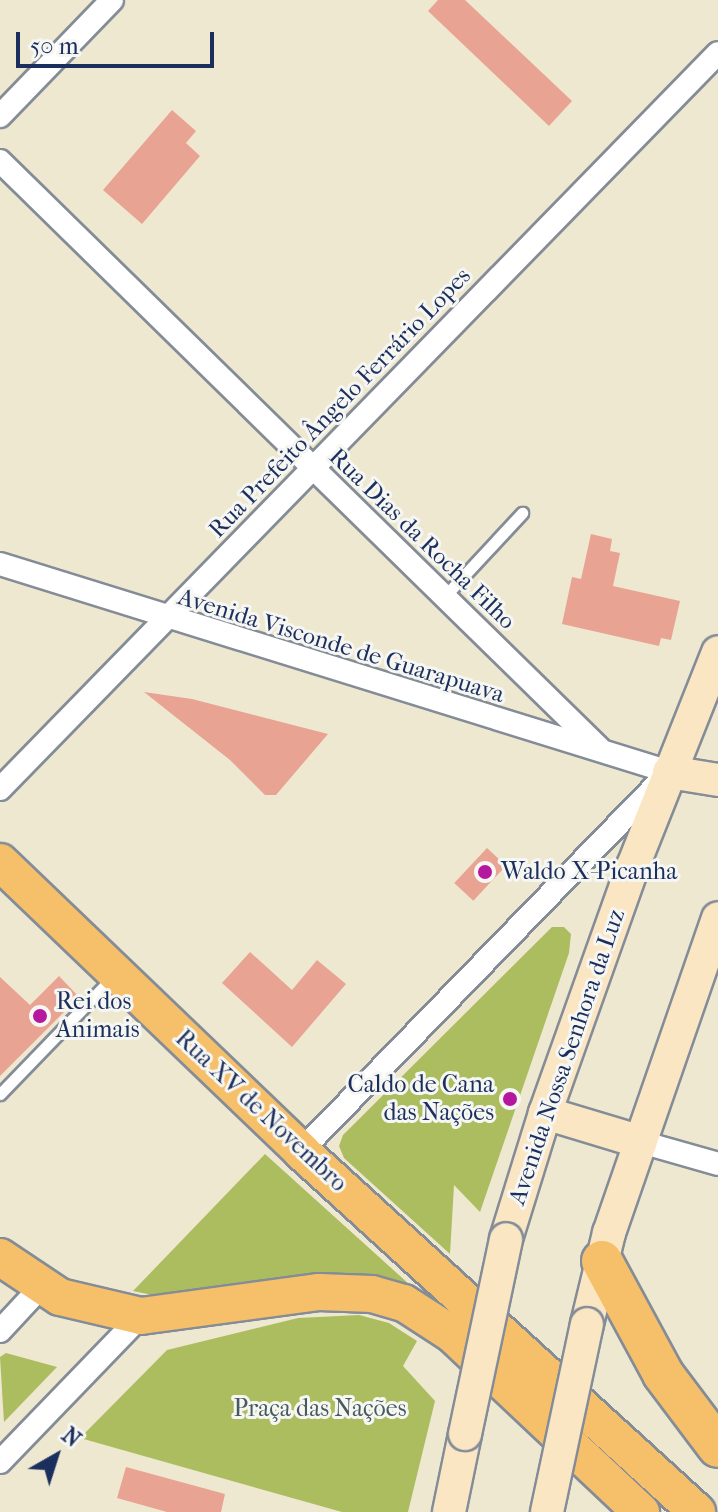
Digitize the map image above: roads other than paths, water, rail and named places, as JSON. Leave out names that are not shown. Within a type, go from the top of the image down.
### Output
[{"type":"highway","points":[[602,1261],[663,1374],[718,1447]]},
{"type":"main road","name":"Avenida Nossa Senhora da Luz","points":[[449,1512],[506,1239],[545,1113],[669,772],[718,652]]},
{"type":"main road","points":[[669,772],[718,780]]},
{"type":"main road","name":"Rua XV de Novembro","points":[[0,862],[301,1151],[697,1512]]},
{"type":"main road","points":[[547,1512],[602,1261],[718,918]]},
{"type":"main road","points":[[545,1113],[641,1142]]},
{"type":"main road","points":[[0,1257],[40,1288],[77,1304],[141,1316],[319,1292],[372,1294],[426,1314],[641,1512]]},
{"type":"street","points":[[0,116],[112,0]]},
{"type":"street","name":"Rua Prefeito Ângelo Ferrário Lopes","points":[[0,789],[718,53]]},
{"type":"street","name":"Rua Dias da Rocha Filho","points":[[0,161],[603,752]]},
{"type":"street","name":"Avenida Visconde de Guarapuava","points":[[2,567],[165,620],[669,772]]},
{"type":"street","points":[[301,1151],[669,772]]},
{"type":"street","points":[[641,1142],[718,1164]]},
{"type":"street","points":[[0,1331],[40,1288]]},
{"type":"street","points":[[0,1462],[141,1316]]},
{"type":"lane","points":[[444,597],[522,513]]},
{"type":"lane","points":[[0,1094],[116,974]]},
{"type":"place","name":"Waldo X-Picanha","points":[[485,872]]},
{"type":"place","name":"Rei dos Animais","points":[[40,1016]]},
{"type":"place","name":"Caldo de Cana das Nações","points":[[510,1099]]},
{"type":"park label","name":"Praça das Nações","points":[[320,1409]]}]
